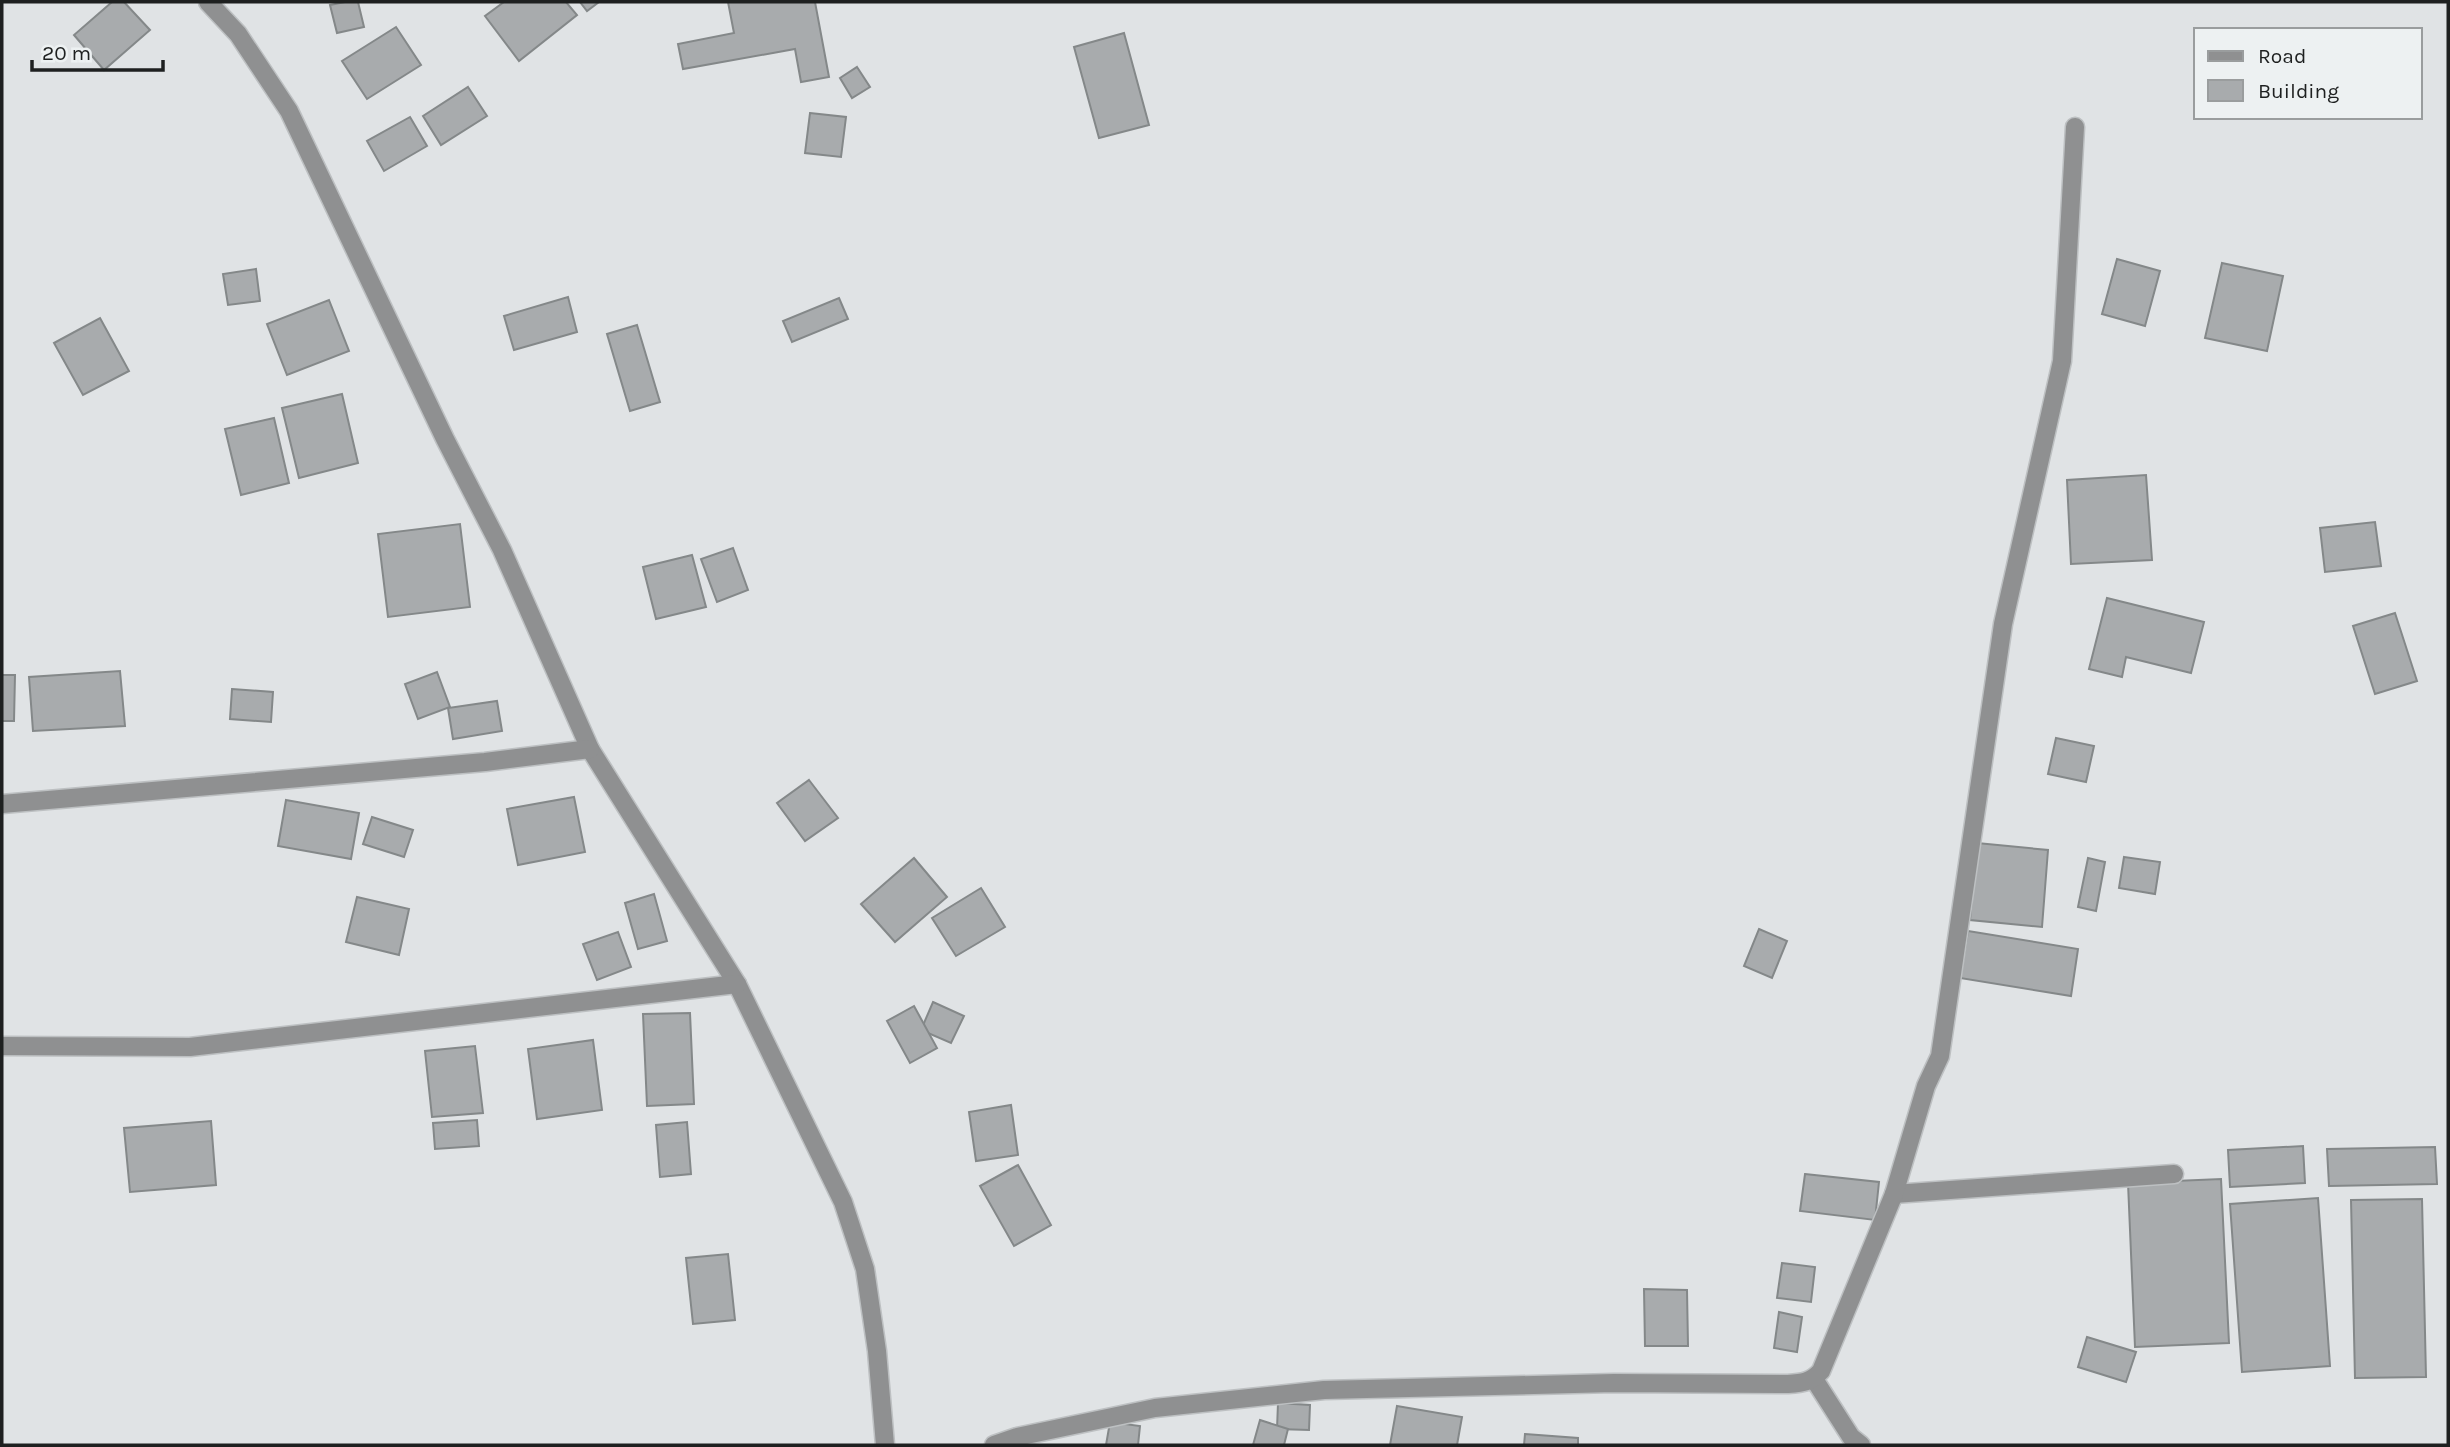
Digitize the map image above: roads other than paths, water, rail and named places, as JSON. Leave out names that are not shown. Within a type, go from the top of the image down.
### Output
[{"type":"street","points":[[208,2],[238,34],[289,111],[439,427],[502,550],[590,749],[737,984],[843,1202],[865,1269],[877,1351],[885,1445]]},
{"type":"street","points":[[994,1445],[1017,1437],[1155,1408],[1324,1390],[1614,1383],[1788,1384],[1804,1383],[1814,1379],[1821,1371],[1894,1194],[1926,1086],[1940,1056],[2003,624],[2062,361],[2075,127]]},
{"type":"street","points":[[2,804],[485,762],[590,749]]},
{"type":"street","points":[[2,1046],[190,1047],[737,984]]},
{"type":"street","points":[[1894,1194],[2175,1174]]},
{"type":"street","points":[[1814,1379],[1851,1437],[1861,1445]]}]
